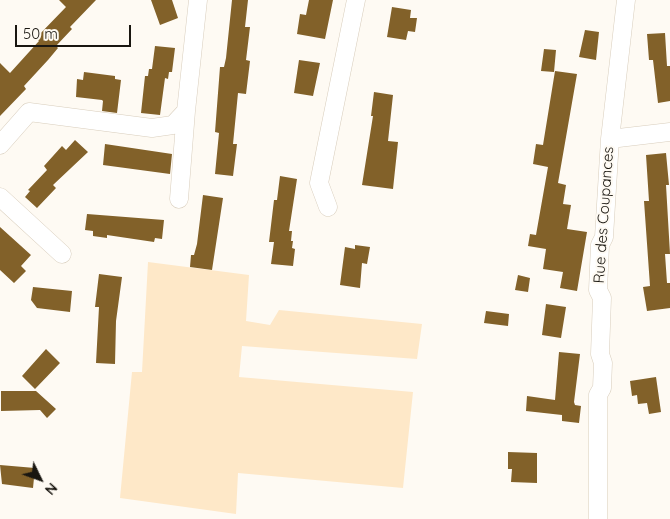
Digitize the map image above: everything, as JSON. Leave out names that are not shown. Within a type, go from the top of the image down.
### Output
[{"type":"street","points":[[179,199],[198,0]]},
{"type":"street","points":[[328,207],[319,183],[356,0]]},
{"type":"street","name":"Rue des Coupances","points":[[598,519],[598,395],[602,388],[600,354],[602,298],[598,290],[610,139],[626,0]]},
{"type":"street","points":[[0,144],[29,112],[152,128],[173,125],[186,111]]},
{"type":"street","points":[[610,139],[670,132]]},
{"type":"street","points":[[0,197],[62,254]]},
{"type":"shaded area","points":[[148,262],[249,275],[246,321],[270,325],[279,310],[422,324],[417,359],[242,346],[239,377],[413,392],[403,488],[238,473],[236,514],[120,498],[132,372],[142,372]]},
{"type":"building","points":[[59,0],[96,0],[70,27],[72,29],[56,46],[58,48],[24,86],[26,89],[0,116],[0,63],[10,73],[39,41],[36,38],[66,7]]},
{"type":"building","points":[[151,0],[172,0],[178,18],[160,25]]},
{"type":"building","points":[[232,0],[248,0],[245,27],[250,27],[246,60],[250,61],[246,94],[238,93],[233,144],[237,144],[233,176],[215,174],[219,133],[215,132],[220,67],[224,67],[226,58]]},
{"type":"building","points":[[309,0],[333,0],[325,39],[297,34],[300,14],[306,15]]},
{"type":"building","points":[[392,7],[411,10],[410,18],[417,18],[415,32],[408,31],[406,40],[387,37]]},
{"type":"building","points":[[585,30],[599,32],[596,60],[579,57]]},
{"type":"building","points":[[665,33],[667,66],[670,66],[670,101],[658,103],[653,60],[649,60],[647,34]]},
{"type":"building","points":[[155,46],[175,48],[172,72],[169,72],[168,79],[165,78],[160,115],[141,113],[145,76],[148,76],[149,69],[152,69]]},
{"type":"building","points":[[544,49],[556,50],[554,72],[541,71]]},
{"type":"building","points":[[299,60],[320,63],[313,96],[294,93]]},
{"type":"building","points":[[555,71],[577,74],[558,183],[566,185],[563,204],[571,205],[567,229],[587,232],[577,291],[560,288],[563,272],[543,269],[546,249],[528,246],[530,234],[536,235],[548,167],[533,164],[536,144],[543,145]]},
{"type":"building","points":[[84,72],[115,76],[115,79],[121,80],[117,113],[102,111],[102,100],[76,97],[77,79],[83,80]]},
{"type":"building","points":[[374,92],[393,95],[388,141],[398,142],[393,189],[362,185],[373,116],[371,116]]},
{"type":"building","points":[[75,140],[88,152],[53,185],[56,188],[37,208],[25,197],[30,191],[28,190],[47,170],[44,166],[62,146],[66,150]]},
{"type":"building","points":[[105,144],[172,154],[170,174],[103,165]]},
{"type":"building","points":[[666,153],[669,185],[666,185],[670,254],[665,254],[667,283],[670,283],[670,308],[647,311],[643,287],[650,286],[644,201],[649,201],[646,155]]},
{"type":"building","points":[[280,176],[297,179],[289,231],[292,231],[292,248],[295,249],[293,266],[271,264],[274,242],[269,242],[274,200],[277,200]]},
{"type":"building","points":[[203,195],[223,198],[212,270],[190,267],[191,255],[194,255],[197,244]]},
{"type":"building","points":[[87,214],[164,220],[162,239],[155,238],[154,242],[107,235],[107,238],[93,236],[93,231],[85,230]]},
{"type":"building","points":[[0,227],[31,255],[21,266],[26,271],[14,283],[0,270]]},
{"type":"building","points":[[355,245],[370,247],[367,264],[362,263],[360,288],[340,285],[345,247],[355,249]]},
{"type":"building","points":[[99,274],[122,277],[116,321],[115,364],[96,363],[99,307],[95,307]]},
{"type":"building","points":[[518,275],[530,278],[528,292],[515,290]]},
{"type":"building","points":[[33,287],[72,291],[70,312],[37,308],[31,300]]},
{"type":"building","points":[[546,304],[566,307],[561,338],[542,335]]},
{"type":"building","points":[[486,311],[509,314],[508,326],[484,323]]},
{"type":"building","points":[[46,349],[60,363],[35,389],[22,376]]},
{"type":"building","points":[[559,352],[580,354],[574,402],[575,405],[581,406],[579,423],[562,421],[562,415],[526,411],[527,396],[555,400]]},
{"type":"building","points":[[656,377],[661,412],[649,414],[647,403],[638,404],[637,395],[632,396],[630,381]]},
{"type":"building","points":[[1,391],[36,391],[56,409],[47,418],[40,410],[1,411]]},
{"type":"building","points":[[508,452],[537,453],[537,483],[511,482],[512,469],[508,469]]},
{"type":"building","points":[[0,465],[35,468],[33,488],[2,484]]}]
